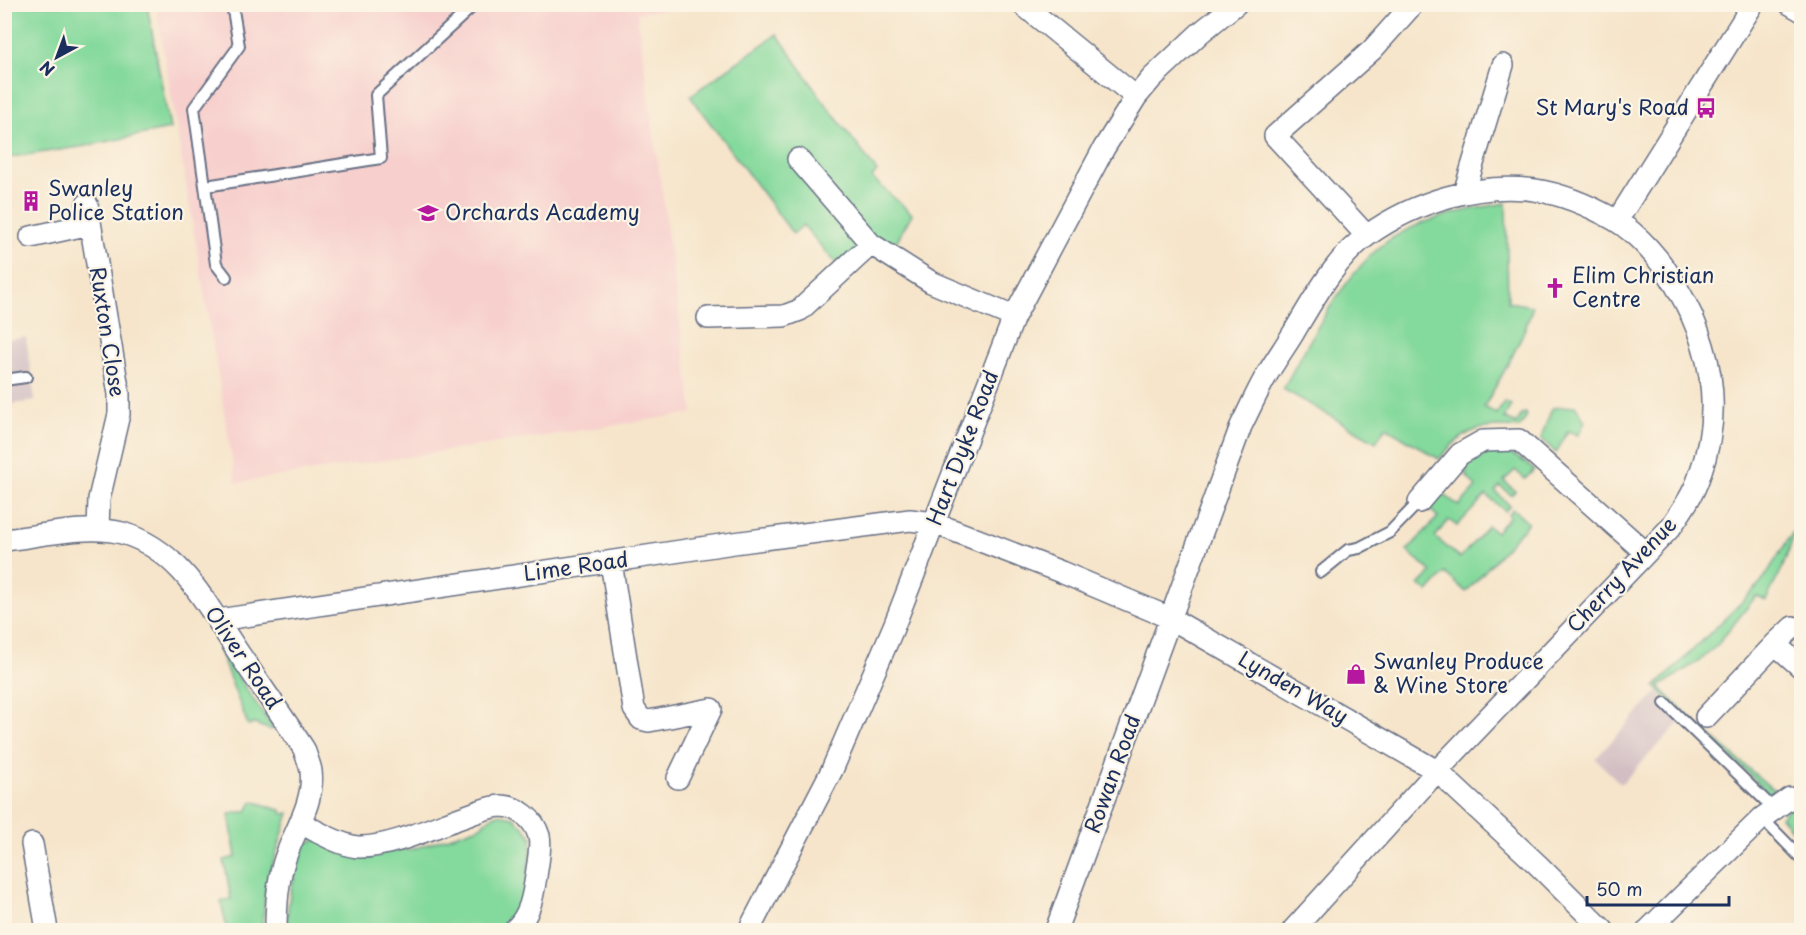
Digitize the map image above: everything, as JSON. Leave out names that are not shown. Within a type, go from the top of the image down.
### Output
[{"type":"street","points":[[1022,4],[1136,97]]},
{"type":"street","name":"Hart Dyke Road","points":[[749,930],[832,770],[894,626],[1014,317],[1104,148],[1136,97],[1170,60],[1236,4]]},
{"type":"street","points":[[1366,235],[1275,136],[1372,50],[1413,4]]},
{"type":"street","points":[[1617,221],[1753,4]]},
{"type":"street","points":[[1790,4],[1802,11]]},
{"type":"street","points":[[1464,193],[1503,65]]},
{"type":"street","points":[[798,159],[871,244],[931,282],[1014,317]]},
{"type":"street","name":"Cherry Avenue","points":[[1170,618],[1241,426],[1266,377],[1311,302],[1341,262],[1366,235],[1411,210],[1464,193],[1501,189],[1535,190],[1577,202],[1617,221],[1665,267],[1687,305],[1704,345],[1713,393],[1711,435],[1699,478],[1685,506],[1670,528],[1437,771]]},
{"type":"street","name":"Ruxton Close","points":[[31,237],[88,214],[119,394],[119,414],[99,499],[98,530]]},
{"type":"street","points":[[708,318],[784,316],[800,310],[871,244]]},
{"type":"street","points":[[1419,502],[1460,454],[1483,441],[1519,440],[1646,553]]},
{"type":"street","name":"Lime Road","points":[[218,620],[910,520],[934,523]]},
{"type":"street","name":"Lynden Way","points":[[934,523],[1061,572],[1170,618],[1437,771],[1538,865],[1603,930]]},
{"type":"street","name":"Oliver Road","points":[[4,540],[98,530],[123,533],[154,547],[179,567],[218,620],[304,749],[311,772],[310,790],[301,823],[283,865],[276,908],[276,930]]},
{"type":"street","points":[[611,562],[634,709],[640,719],[649,721],[711,709],[678,778]]},
{"type":"street","name":"Rowan Road","points":[[1056,930],[1170,618]]},
{"type":"street","points":[[1706,717],[1793,627]]},
{"type":"street","points":[[1775,644],[1802,668]]},
{"type":"street","points":[[1293,930],[1437,771]]},
{"type":"street","points":[[301,823],[333,839],[359,847],[387,843],[481,810],[500,806],[516,809],[530,819],[540,837],[531,904],[523,923],[514,930]]},
{"type":"street","points":[[1648,930],[1782,808]]},
{"type":"street","points":[[32,844],[47,930]]},
{"type":"lane","points":[[226,277],[216,264],[194,108],[239,46],[232,4]]},
{"type":"lane","points":[[206,186],[381,158],[376,95],[476,4]]},
{"type":"lane","points":[[4,380],[26,377]]},
{"type":"lane","points":[[1321,572],[1348,550],[1359,548],[1390,532],[1419,502]]},
{"type":"lane","points":[[1665,703],[1782,808],[1802,859]]},
{"type":"shaded area","name":"Orchards Academy","points":[[156,5],[699,5],[637,13],[693,413],[236,483]]},
{"type":"shaded area","points":[[26,337],[35,401],[5,405],[4,340]]},
{"type":"shaded area","points":[[1657,692],[1685,717],[1621,784],[1595,759]]},
{"type":"green space","points":[[4,5],[147,5],[170,129],[80,147],[5,158]]},
{"type":"green space","points":[[777,34],[824,102],[877,171],[872,178],[912,214],[891,251],[838,266],[803,225],[793,234],[690,96]]},
{"type":"green space","points":[[1506,203],[1508,302],[1533,306],[1505,370],[1484,407],[1497,414],[1504,402],[1511,405],[1504,418],[1516,424],[1522,414],[1526,413],[1526,418],[1519,428],[1494,427],[1474,431],[1457,441],[1439,459],[1386,427],[1376,442],[1283,389],[1338,295],[1381,246],[1425,222]]},
{"type":"green space","points":[[1576,406],[1585,422],[1578,435],[1568,431],[1556,453],[1541,438],[1552,408]]},
{"type":"green space","points":[[1494,451],[1516,457],[1534,470],[1525,479],[1515,470],[1504,481],[1515,491],[1511,495],[1500,486],[1495,491],[1510,506],[1505,511],[1486,495],[1457,526],[1449,520],[1435,537],[1460,558],[1488,526],[1496,532],[1513,509],[1528,523],[1466,592],[1445,573],[1428,592],[1419,585],[1432,572],[1407,551],[1438,517],[1427,507],[1437,497],[1446,496],[1459,506],[1476,487],[1466,475],[1466,466],[1474,458]]},
{"type":"green space","points":[[1798,524],[1782,569],[1766,600],[1756,596],[1719,643],[1703,658],[1659,687],[1699,726],[1770,787],[1801,803],[1801,840],[1781,817],[1787,810],[1655,687],[1761,583]]},
{"type":"green space","points":[[218,648],[273,728],[271,730],[254,724],[248,725]]},
{"type":"green space","points":[[252,802],[281,810],[283,814],[289,813],[266,885],[262,930],[227,930],[221,901],[231,899],[224,860],[236,857],[229,814],[247,811]]},
{"type":"green space","points":[[498,814],[514,817],[532,837],[525,902],[506,930],[287,930],[292,886],[306,843],[316,840],[410,850],[479,827]]},
{"type":"place","name":"St Mary's Road","points":[[1706,108]]},
{"type":"place","name":"Swanley Police Station","points":[[31,201]]},
{"type":"place","name":"Orchards Academy","points":[[428,213]]},
{"type":"place","name":"Elim Christian Centre","points":[[1555,288]]},
{"type":"place","name":"Swanley Produce & Wine Store","points":[[1356,674]]}]
